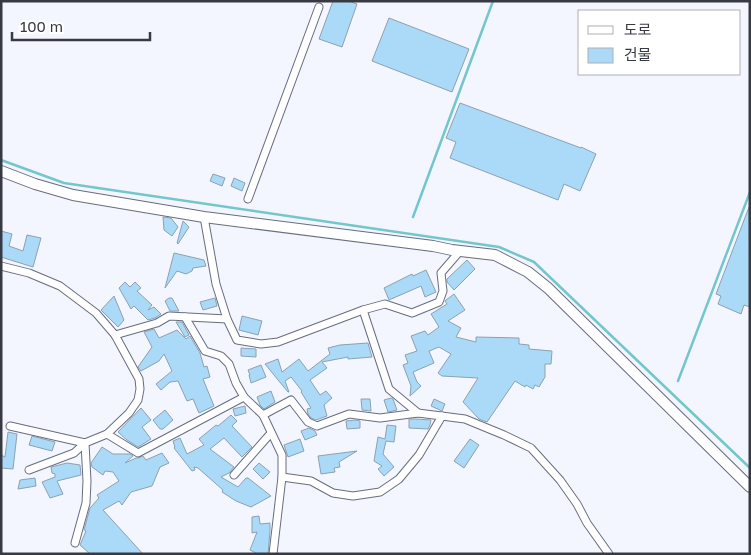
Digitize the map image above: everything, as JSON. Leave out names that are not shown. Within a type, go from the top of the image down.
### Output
[{"type":"street","points":[[248,199],[319,7]]},
{"type":"street","points":[[1,171],[35,184],[73,195],[204,216],[495,255],[528,272],[548,288],[750,487]]},
{"type":"street","points":[[204,216],[216,284],[227,319],[237,340],[261,344],[278,342],[363,310],[385,304],[412,313],[438,302],[443,291],[441,273],[460,251]]},
{"type":"street","points":[[1,266],[29,273],[60,286],[96,313],[116,335],[139,379],[138,400],[107,434],[85,443],[74,453],[29,470]]},
{"type":"street","points":[[363,310],[389,389],[418,413]]},
{"type":"street","points":[[116,335],[157,323],[169,316],[227,319]]},
{"type":"street","points":[[185,317],[204,351],[222,356],[229,364],[244,397],[263,414],[282,455],[282,477],[273,554]]},
{"type":"street","points":[[107,434],[138,453],[244,397]]},
{"type":"street","points":[[263,414],[291,400],[308,422],[317,426],[349,414],[380,418],[418,413],[465,419],[530,448],[560,480],[609,554]]},
{"type":"street","points":[[282,477],[311,481],[332,494],[353,496],[380,492],[399,479],[414,461],[442,416]]},
{"type":"street","points":[[10,426],[85,443]]},
{"type":"street","points":[[234,475],[271,433]]},
{"type":"street","points":[[75,543],[86,503],[85,443]]},
{"type":"building","points":[[333,1],[349,1],[357,4],[342,47],[319,39]]},
{"type":"building","points":[[389,18],[469,49],[452,92],[372,61]]},
{"type":"building","points":[[460,103],[596,154],[580,191],[564,184],[558,200],[450,158],[456,142],[446,138]]},
{"type":"building","points":[[213,174],[225,178],[222,186],[210,181]]},
{"type":"building","points":[[234,178],[245,183],[242,191],[231,186]]},
{"type":"building","points":[[749,207],[750,307],[744,305],[741,314],[718,304],[721,296],[716,294]]},
{"type":"building","points":[[163,217],[171,218],[178,227],[172,236],[164,230]]},
{"type":"building","points":[[183,221],[189,227],[178,244],[177,243]]},
{"type":"building","points":[[1,231],[12,234],[9,246],[23,251],[27,235],[41,238],[33,267],[1,257]]},
{"type":"building","points":[[174,253],[204,260],[206,266],[193,268],[192,271],[186,274],[177,271],[165,288]]},
{"type":"building","points":[[467,260],[475,269],[454,290],[447,282],[447,279]]},
{"type":"building","points":[[426,270],[436,292],[425,297],[421,286],[389,300],[384,288],[412,274],[413,276]]},
{"type":"building","points":[[125,282],[130,287],[135,282],[141,288],[137,291],[152,305],[148,310],[154,307],[161,314],[148,320],[134,306],[131,309],[119,288]]},
{"type":"building","points":[[454,294],[465,310],[448,321],[461,328],[456,337],[476,342],[476,337],[519,338],[519,344],[529,345],[529,349],[552,351],[551,364],[545,364],[545,377],[539,387],[535,385],[533,389],[526,385],[525,387],[515,381],[487,422],[479,419],[463,402],[478,378],[442,376],[438,373],[451,354],[439,347],[429,351],[434,363],[413,372],[421,386],[410,396],[411,386],[403,365],[408,363],[405,355],[417,351],[411,336],[425,331],[428,335],[439,327],[431,314],[447,304],[445,301]]},
{"type":"building","points":[[114,296],[124,320],[118,327],[101,310]]},
{"type":"building","points":[[172,298],[179,311],[170,311],[165,301]]},
{"type":"building","points":[[215,298],[217,306],[203,310],[200,302]]},
{"type":"building","points":[[242,316],[262,321],[258,335],[239,330]]},
{"type":"building","points":[[176,322],[182,322],[189,335],[185,337]]},
{"type":"building","points":[[154,329],[159,338],[177,330],[186,339],[190,336],[200,353],[204,367],[207,366],[210,377],[203,379],[214,406],[199,413],[193,399],[187,401],[178,381],[170,382],[161,390],[156,384],[172,371],[164,354],[159,361],[141,371],[138,367],[152,347],[144,332]]},
{"type":"building","points":[[368,343],[372,357],[348,359],[348,357],[322,362],[327,368],[310,380],[320,395],[326,391],[332,398],[324,405],[327,416],[316,420],[308,414],[307,409],[311,408],[302,391],[291,377],[285,381],[288,392],[265,364],[278,359],[282,372],[299,359],[308,371],[330,354],[328,348]]},
{"type":"building","points":[[241,348],[256,349],[256,357],[241,356]]},
{"type":"building","points":[[261,365],[266,377],[251,383],[248,370]]},
{"type":"building","points":[[271,391],[275,402],[264,409],[257,397]]},
{"type":"building","points":[[391,398],[397,410],[388,412],[384,400]]},
{"type":"building","points":[[361,399],[370,399],[371,411],[362,410]]},
{"type":"building","points":[[434,399],[445,404],[442,411],[431,406]]},
{"type":"building","points":[[245,406],[246,413],[235,416],[233,409]]},
{"type":"building","points":[[141,408],[151,420],[142,427],[151,439],[138,447],[118,432]]},
{"type":"building","points":[[165,410],[173,420],[163,429],[160,429],[153,420]]},
{"type":"building","points":[[231,415],[237,421],[232,426],[252,447],[242,457],[224,438],[210,449],[234,467],[229,473],[221,477],[238,487],[248,478],[271,496],[251,507],[236,501],[222,492],[223,490],[198,468],[194,467],[195,470],[192,471],[174,448],[173,441],[180,438],[187,454],[204,445],[199,439]]},
{"type":"building","points":[[409,419],[431,420],[428,429],[409,428]]},
{"type":"building","points":[[346,421],[360,421],[360,428],[347,429]]},
{"type":"building","points":[[387,425],[396,426],[394,442],[386,441],[383,454],[394,467],[384,476],[378,469],[382,466],[374,461],[378,437],[385,439]]},
{"type":"building","points":[[309,428],[315,431],[317,435],[305,440],[301,431]]},
{"type":"building","points":[[8,432],[17,434],[13,469],[1,468],[1,455],[5,457]]},
{"type":"building","points":[[32,436],[55,442],[52,451],[29,445]]},
{"type":"building","points":[[300,439],[304,451],[288,457],[284,445]]},
{"type":"building","points":[[470,439],[479,445],[464,468],[454,461]]},
{"type":"building","points":[[102,447],[113,454],[130,454],[133,456],[125,463],[143,456],[146,460],[162,453],[169,463],[160,467],[152,486],[131,492],[122,505],[119,501],[103,510],[143,554],[90,554],[80,545],[86,531],[84,530],[90,508],[99,498],[97,495],[119,481],[113,472],[105,471],[103,475],[92,467],[91,463]]},
{"type":"building","points":[[357,451],[339,462],[340,467],[334,468],[335,472],[321,474],[318,456]]},
{"type":"building","points":[[67,463],[80,465],[81,475],[57,481],[63,494],[50,498],[42,482],[55,477],[51,467]]},
{"type":"building","points":[[259,463],[270,472],[263,479],[253,469]]},
{"type":"building","points":[[35,478],[36,486],[18,489],[20,480]]},
{"type":"building","points":[[259,516],[260,524],[270,523],[268,554],[258,554],[250,550],[257,532],[252,533],[252,517]]},
{"type":"waterway","points":[[413,217],[493,1]]},
{"type":"waterway","points":[[1,160],[64,183],[499,247],[534,262],[750,468]]},
{"type":"waterway","points":[[678,381],[750,192]]}]
